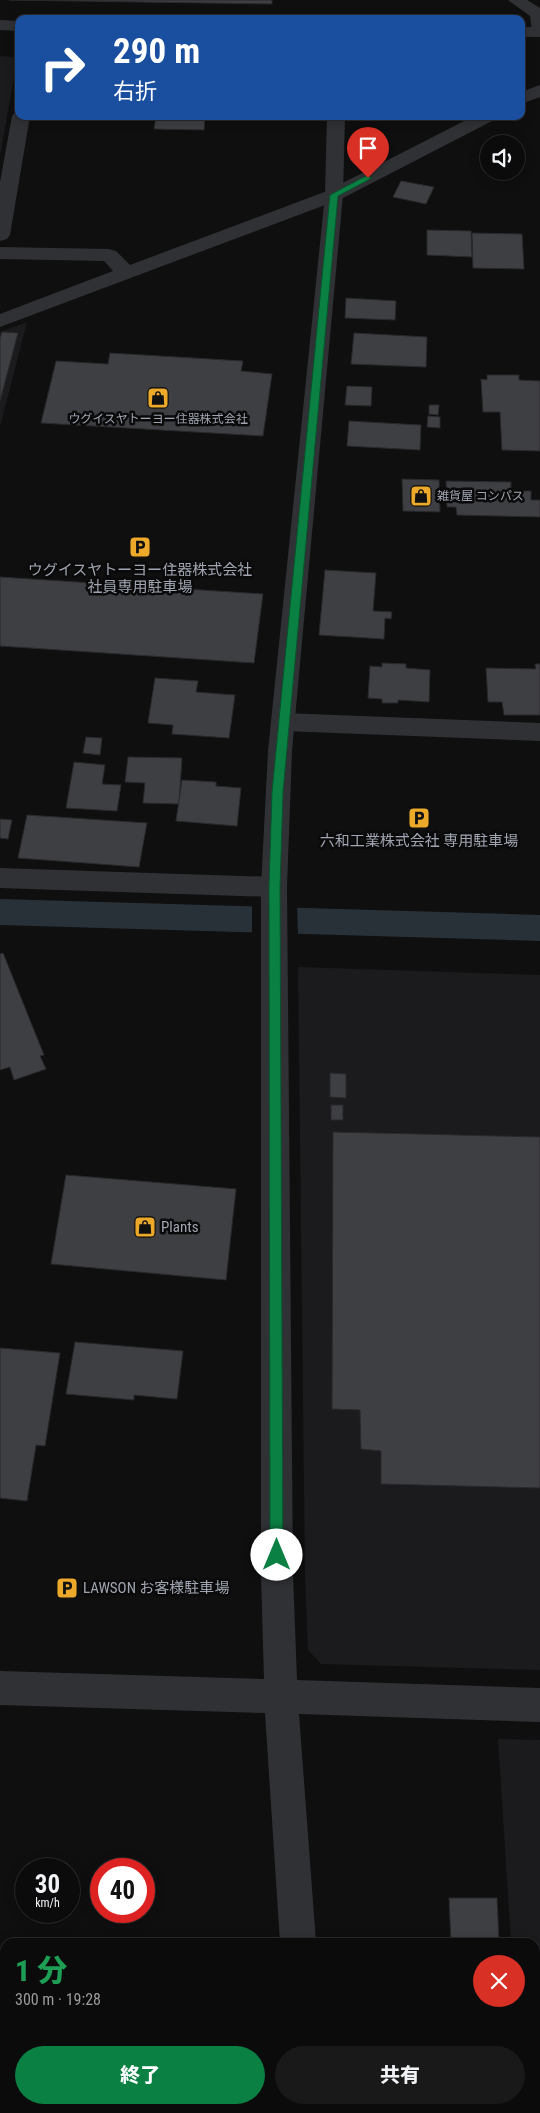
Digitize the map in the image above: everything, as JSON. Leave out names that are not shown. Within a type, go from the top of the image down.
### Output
[{"type":"street","points":[[0,25],[15,26]]},
{"type":"street","points":[[525,32],[540,32]]},
{"type":"street","points":[[525,97],[540,90]]},
{"type":"street","points":[[0,235],[20,120]]},
{"type":"street","points":[[298,1938],[281,1697],[277,1564],[274,892],[283,722],[334,195],[336,120]]},
{"type":"street","points":[[0,321],[334,195],[480,120]]},
{"type":"street","points":[[0,253],[109,255],[127,274]]},
{"type":"street","points":[[283,722],[540,732]]},
{"type":"street","points":[[0,878],[274,892]]},
{"type":"street","points":[[0,1688],[540,1705]]},
{"type":"lane","points":[[516,0],[538,14],[540,32]]},
{"type":"shaded area","points":[[0,56],[15,59],[15,71],[0,156]]},
{"type":"shaded area","points":[[27,322],[0,427],[0,332]]},
{"type":"shaded area","points":[[0,899],[540,915],[540,941],[0,925]]},
{"type":"shaded area","points":[[298,967],[540,975],[540,1670],[321,1664],[308,1650],[305,1574]]},
{"type":"shaded area","points":[[498,1739],[540,1740],[540,1938],[511,1938]]},
{"type":"pier","points":[[252,904],[297,905],[298,936],[252,935]]},
{"type":"building","points":[[9,0],[272,0],[272,4]]},
{"type":"building","points":[[155,120],[205,120],[204,130],[154,129]]},
{"type":"building","points":[[401,181],[434,187],[426,204],[393,197]]},
{"type":"building","points":[[427,230],[471,231],[472,257],[427,255]]},
{"type":"building","points":[[472,233],[522,234],[524,269],[473,268]]},
{"type":"building","points":[[346,298],[396,301],[395,320],[345,318]]},
{"type":"building","points":[[2,332],[18,333],[0,401],[0,338]]},
{"type":"building","points":[[354,333],[427,337],[426,367],[351,364]]},
{"type":"building","name":"ウグイスヤトーヨー住器株式会社","points":[[110,353],[243,361],[241,371],[272,374],[263,436],[41,423],[56,361],[108,364]]},
{"type":"building","points":[[487,375],[519,375],[519,380],[540,381],[540,451],[502,450],[500,412],[483,412],[481,379],[487,380]]},
{"type":"building","points":[[347,386],[372,387],[371,406],[345,405]]},
{"type":"building","points":[[429,405],[439,405],[438,415],[429,414]]},
{"type":"building","points":[[428,416],[440,417],[440,428],[427,427]]},
{"type":"building","points":[[349,421],[421,425],[420,450],[347,446]]},
{"type":"building","name":"雑貨屋 コンパス","points":[[402,479],[439,480],[440,512],[403,511]]},
{"type":"building","points":[[446,481],[511,482],[511,491],[531,491],[531,500],[540,500],[540,517],[457,515],[456,507],[447,507]]},
{"type":"building","points":[[325,570],[376,573],[373,611],[392,612],[391,619],[385,618],[384,639],[319,635]]},
{"type":"building","points":[[0,577],[263,594],[254,663],[0,646]]},
{"type":"building","points":[[382,663],[406,664],[406,668],[430,670],[429,702],[398,700],[398,703],[382,703],[382,699],[368,698],[370,666],[382,667]]},
{"type":"building","points":[[535,664],[540,664],[540,715],[504,715],[502,702],[488,702],[486,668],[536,669]]},
{"type":"building","points":[[155,678],[198,681],[196,692],[235,695],[229,738],[172,734],[173,725],[148,723]]},
{"type":"building","points":[[86,737],[102,738],[100,755],[83,753]]},
{"type":"building","points":[[128,757],[182,758],[179,804],[143,803],[145,783],[125,782]]},
{"type":"building","points":[[74,762],[105,765],[102,784],[121,785],[117,811],[66,808]]},
{"type":"building","points":[[182,780],[216,782],[216,786],[241,788],[237,826],[176,821]]},
{"type":"building","points":[[27,815],[147,823],[139,867],[18,858]]},
{"type":"building","points":[[0,819],[12,820],[8,839],[0,838]]},
{"type":"building","points":[[3,953],[44,1055],[40,1056],[46,1069],[14,1080],[10,1067],[0,1070],[0,954]]},
{"type":"building","points":[[330,1073],[346,1074],[346,1098],[330,1097]]},
{"type":"building","points":[[331,1105],[343,1105],[343,1120],[331,1120]]},
{"type":"building","points":[[333,1132],[540,1137],[540,1488],[381,1484],[381,1451],[361,1449],[360,1410],[332,1409]]},
{"type":"building","name":"Plants","points":[[66,1175],[236,1189],[226,1280],[51,1264]]},
{"type":"building","points":[[75,1342],[183,1351],[177,1399],[134,1395],[134,1400],[66,1394]]},
{"type":"building","points":[[0,1348],[60,1353],[45,1446],[36,1445],[27,1501],[0,1498]]},
{"type":"building","points":[[449,1898],[497,1898],[499,1938],[451,1938]]},
{"type":"place","name":"ウグイスヤトーヨー住器株式会社","points":[[158,398]]},
{"type":"place","name":"雑貨屋 コンパス","points":[[421,496]]},
{"type":"place","name":"ウグイスヤトーヨー住器株式会社 社員専用駐車場","points":[[140,547]]},
{"type":"place","name":"六和工業株式会社 専用駐車場","points":[[419,818]]},
{"type":"place","name":"Plants","points":[[145,1227]]},
{"type":"place","name":"LAWSON お客様駐車場","points":[[67,1588]]},
{"type":"route","points":[[277,1555],[274,887],[278,792],[334,195],[368,178]]}]
